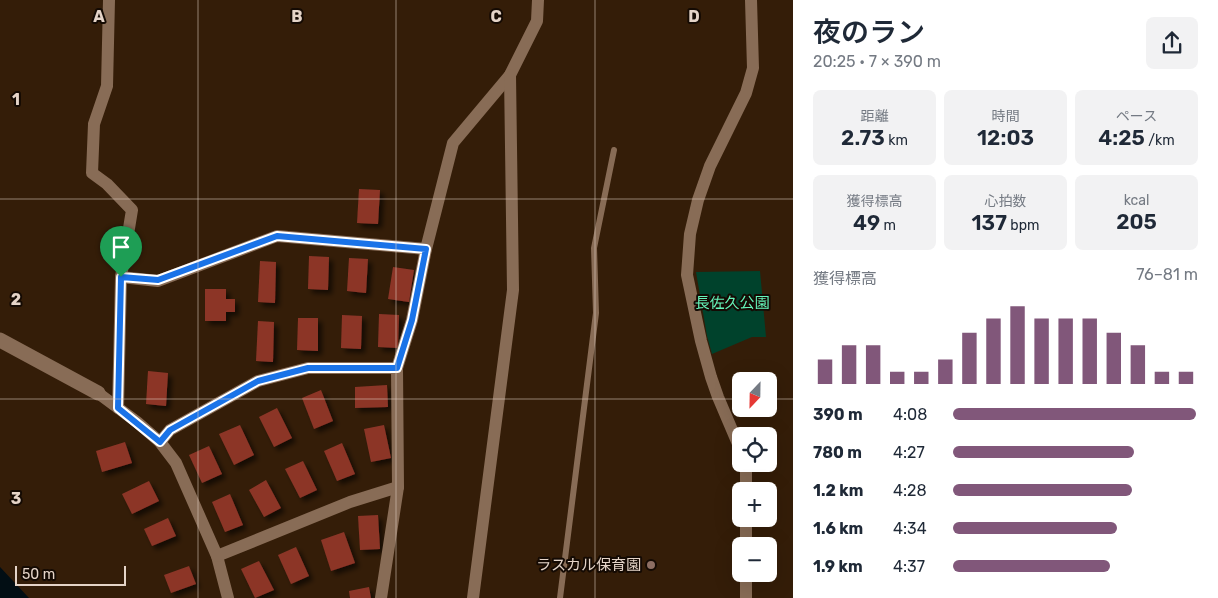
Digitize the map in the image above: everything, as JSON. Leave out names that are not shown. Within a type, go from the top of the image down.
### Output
[{"type":"street","points":[[109,0],[107,86],[94,124],[92,173],[107,184],[132,210],[121,277],[118,408]]},
{"type":"street","points":[[381,598],[398,488],[397,368],[412,320],[426,249],[453,143],[510,76],[537,21],[538,0]]},
{"type":"street","points":[[732,430],[711,377],[687,275],[690,234],[698,200],[710,166],[746,93],[753,68],[751,0]]},
{"type":"street","points":[[473,598],[513,290],[510,76]]},
{"type":"street","points":[[121,277],[158,280],[277,236],[426,249]]},
{"type":"street","points":[[0,340],[98,394],[160,442],[176,463],[217,556],[228,598]]},
{"type":"street","points":[[160,442],[170,430],[258,381],[308,368],[397,368]]},
{"type":"street","points":[[217,556],[350,502],[398,488]]},
{"type":"street","points":[[746,582],[746,598]]},
{"type":"lane","points":[[560,598],[596,313],[594,248],[614,150]]},
{"type":"green space","name":"長佐久公園","points":[[760,271],[766,337],[752,337],[712,354],[696,272]]},
{"type":"shaded area","points":[[0,567],[29,598],[0,598]]},
{"type":"building","points":[[359,189],[380,190],[378,224],[357,223]]},
{"type":"building","points":[[309,256],[329,257],[328,290],[308,289]]},
{"type":"building","points":[[349,258],[368,259],[366,293],[347,291]]},
{"type":"building","points":[[260,261],[276,262],[275,303],[258,302]]},
{"type":"building","points":[[393,267],[414,270],[409,302],[388,299]]},
{"type":"building","points":[[205,289],[226,289],[226,299],[235,299],[235,312],[226,312],[226,321],[205,321]]},
{"type":"building","points":[[379,314],[399,315],[398,348],[378,347]]},
{"type":"building","points":[[342,315],[362,316],[361,349],[341,348]]},
{"type":"building","points":[[298,318],[318,318],[318,351],[297,350]]},
{"type":"building","points":[[258,321],[274,322],[273,362],[256,361]]},
{"type":"building","points":[[148,371],[168,373],[166,406],[146,404]]},
{"type":"building","points":[[387,385],[388,407],[355,408],[355,387]]},
{"type":"building","points":[[321,390],[333,421],[314,429],[302,398]]},
{"type":"building","points":[[277,408],[292,438],[274,447],[259,417]]},
{"type":"building","points":[[240,425],[254,455],[234,465],[219,434]]},
{"type":"building","points":[[384,425],[391,458],[371,462],[364,429]]},
{"type":"building","points":[[125,442],[132,463],[102,472],[96,451]]},
{"type":"building","points":[[342,443],[355,474],[337,481],[324,451]]},
{"type":"building","points":[[209,446],[222,474],[202,483],[189,455]]},
{"type":"building","points":[[303,461],[317,490],[300,498],[285,469]]},
{"type":"building","points":[[266,480],[281,508],[264,517],[249,490]]},
{"type":"building","points":[[149,481],[159,501],[132,514],[122,494]]},
{"type":"building","points":[[230,494],[243,525],[225,532],[212,502]]},
{"type":"building","points":[[378,515],[380,549],[360,550],[358,516]]},
{"type":"building","points":[[168,518],[176,536],[152,546],[144,529]]},
{"type":"building","points":[[344,532],[355,563],[331,571],[321,540]]},
{"type":"building","points":[[296,547],[309,576],[291,584],[278,555]]},
{"type":"building","points":[[259,561],[274,590],[255,598],[241,569]]},
{"type":"building","points":[[189,566],[196,584],[171,593],[164,575]]},
{"type":"building","points":[[369,587],[371,598],[350,598],[349,591]]},
{"type":"place","name":"ラスカル保育園","points":[[651,565]]},
{"type":"route","points":[[277,236],[426,249],[412,320],[397,368],[308,368],[258,381],[170,430],[160,442],[118,408],[121,277],[158,280],[277,236]]}]
